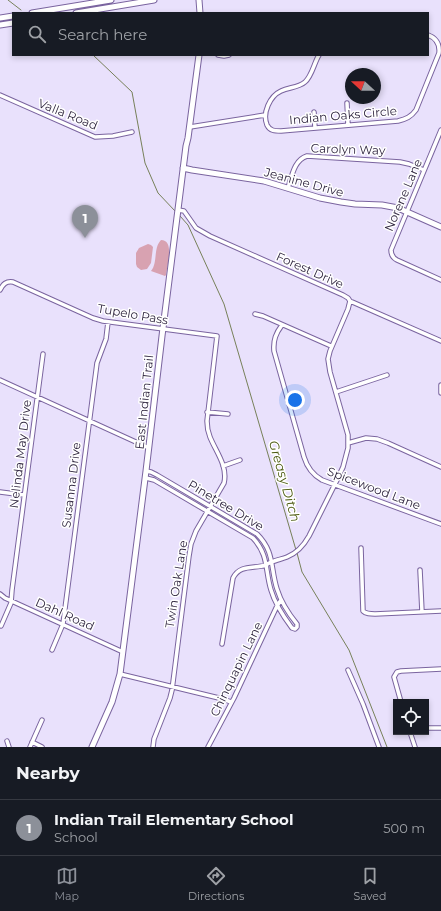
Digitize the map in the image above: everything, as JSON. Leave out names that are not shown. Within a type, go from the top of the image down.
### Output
[{"type":"main road","points":[[38,12],[111,0]]},
{"type":"main road","points":[[82,12],[154,0]]},
{"type":"main road","points":[[199,0],[200,12]]},
{"type":"main road","points":[[0,18],[12,16]]},
{"type":"main road","points":[[0,25],[12,23]]},
{"type":"main road","name":"East Indian Trail","points":[[92,747],[112,702],[120,674],[146,478],[183,168],[199,56]]},
{"type":"main road","name":"Jeanine Drive","points":[[183,168],[252,179],[328,200],[355,204],[390,206],[441,227]]},
{"type":"street","name":"Indian Oaks Circle","points":[[265,115],[268,126],[274,131],[398,121],[408,118],[414,113],[439,53],[440,49],[437,42],[433,37],[429,35]]},
{"type":"street","points":[[190,126],[265,115],[269,104],[276,94],[282,90],[301,85],[306,82],[319,56]]},
{"type":"street","name":"Valla Road","points":[[0,95],[95,137],[113,136],[132,132]]},
{"type":"street","points":[[347,104],[348,125]]},
{"type":"street","points":[[314,112],[315,128]]},
{"type":"street","name":"Norene Lane","points":[[441,130],[391,252],[394,258],[404,264],[441,280]]},
{"type":"street","name":"Carolyn Way","points":[[288,188],[297,164],[300,159],[307,156],[392,161],[409,164],[424,170]]},
{"type":"street","name":"Forest Drive","points":[[178,210],[182,210],[186,213],[196,228],[202,233],[343,295],[350,301],[441,342]]},
{"type":"street","name":"Tupelo Pass","points":[[0,290],[4,284],[12,282],[93,318],[108,322],[217,336]]},
{"type":"street","points":[[222,644],[232,578],[235,573],[243,568],[266,564],[291,555],[306,543],[345,461],[348,448],[348,435],[328,361],[328,356],[350,301]]},
{"type":"street","points":[[255,314],[263,316],[331,346]]},
{"type":"street","name":"Susanna Drive","points":[[52,650],[63,624],[97,363],[106,339],[108,322]]},
{"type":"street","name":"Spicewood Lane","points":[[282,325],[275,336],[274,348],[307,466],[322,480],[441,524]]},
{"type":"street","name":"Twin Oak Lane","points":[[153,747],[154,739],[170,698],[189,556],[194,535],[207,510],[224,483],[225,476],[223,466],[209,435],[207,421],[217,336]]},
{"type":"street","name":"Nelinda May Drive","points":[[1,626],[12,600],[24,495],[43,354]]},
{"type":"street","points":[[336,392],[387,375]]},
{"type":"street","points":[[0,380],[149,448]]},
{"type":"street","points":[[441,385],[441,393]]},
{"type":"street","points":[[207,412],[228,414]]},
{"type":"street","points":[[348,443],[366,438],[377,439],[441,467]]},
{"type":"street","points":[[223,466],[240,460]]},
{"type":"street","name":"Pinetree Drive","points":[[146,472],[151,472],[157,475],[258,534],[265,542],[268,549],[272,561],[275,582],[281,600],[297,624],[295,629],[292,628],[277,606],[271,591],[263,551],[254,538],[207,510],[191,503],[154,480],[146,478]]},
{"type":"street","points":[[0,492],[24,495]]},
{"type":"street","points":[[360,548],[364,612],[368,614],[375,614],[441,611]]},
{"type":"street","points":[[420,570],[422,612]]},
{"type":"street","name":"Dahl Road","points":[[0,594],[123,652]]},
{"type":"street","name":"Chinquapin Lane","points":[[208,747],[281,600]]},
{"type":"street","points":[[400,699],[394,677],[396,674],[401,671],[441,669]]},
{"type":"street","points":[[348,670],[363,704],[379,747]]},
{"type":"street","points":[[120,674],[231,702]]},
{"type":"street","points":[[30,747],[42,720]]},
{"type":"street","points":[[429,728],[441,728]]},
{"type":"street","points":[[411,735],[415,747]]},
{"type":"street","points":[[7,741],[9,747]]},
{"type":"street","points":[[32,742],[42,747]]},
{"type":"shaded area","points":[[161,240],[168,244],[169,249],[169,260],[165,276],[151,271],[154,264],[157,247]]},
{"type":"shaded area","points":[[148,244],[153,247],[151,263],[147,269],[141,270],[136,264],[136,253],[139,248]]},
{"type":"waterway","name":"Greasy Ditch","points":[[8,0],[21,10]]},
{"type":"waterway","name":"Greasy Ditch","points":[[94,56],[132,92],[145,163],[158,193],[175,211]]},
{"type":"waterway","name":"Greasy Ditch","points":[[180,216],[188,225],[224,304],[296,550]]},
{"type":"waterway","name":"Greasy Ditch","points":[[297,553],[302,572],[349,650],[387,747]]},
{"type":"place","name":"Indian Trail Elementary School","points":[[85,238]]}]
